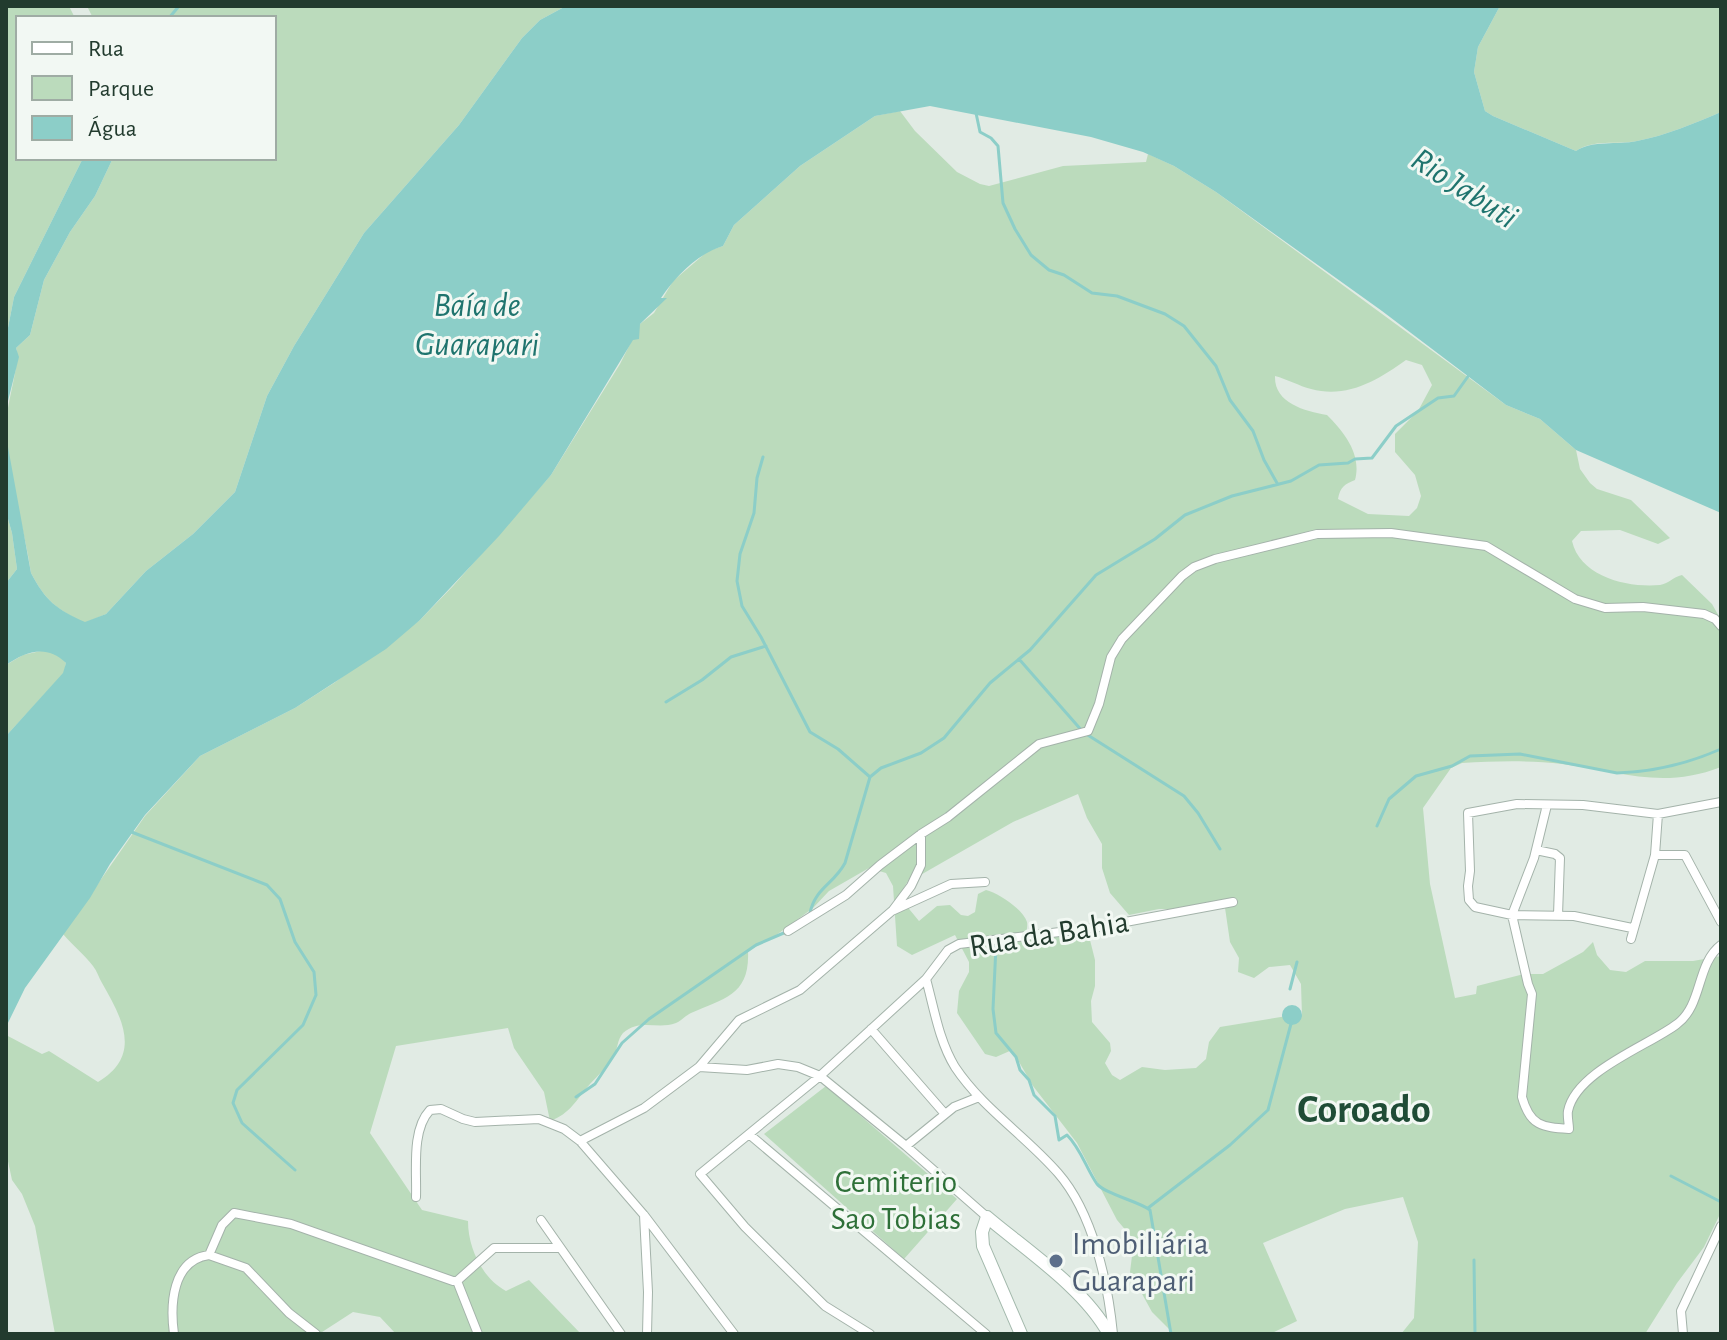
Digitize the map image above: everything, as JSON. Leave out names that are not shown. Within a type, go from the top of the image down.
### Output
[{"type":"street","points":[[788,931],[846,895],[1039,744],[1088,731],[1099,704],[1111,657],[1122,639],[1182,576],[1194,567],[1215,559],[1317,534],[1391,533],[1486,546],[1564,594],[1590,604],[1605,608],[1643,607],[1704,614],[1721,626]]},
{"type":"street","points":[[1632,928],[1558,915],[1512,915],[1475,907],[1469,900],[1468,813],[1517,804],[1583,805],[1658,814],[1721,802]]},
{"type":"street","points":[[1547,805],[1536,850],[1512,915],[1532,994],[1522,1097],[1526,1113],[1535,1122],[1569,1129],[1568,1112],[1573,1101],[1610,1063],[1678,1024],[1689,1011],[1713,952],[1721,945]]},
{"type":"street","points":[[1631,939],[1655,855],[1658,814]]},
{"type":"street","points":[[580,1141],[644,1108],[699,1067],[739,1020],[800,990],[893,910],[911,886],[921,865],[921,834]]},
{"type":"street","points":[[1536,850],[1560,858],[1558,915]]},
{"type":"street","points":[[1655,855],[1685,855],[1721,922]]},
{"type":"street","points":[[893,910],[951,884],[985,882]]},
{"type":"street","name":"Rua da Bahia","points":[[870,1334],[825,1306],[745,1227],[700,1174],[820,1076],[926,979],[948,950],[959,944],[1093,928],[1233,902]]},
{"type":"street","points":[[926,979],[943,1041],[954,1064],[979,1097],[1060,1175],[1088,1223],[1110,1302],[1111,1334]]},
{"type":"street","points":[[871,1029],[945,1114]]},
{"type":"street","points":[[699,1067],[747,1070],[778,1064],[798,1067],[820,1076],[1079,1296],[1111,1334]]},
{"type":"street","points":[[906,1146],[954,1107],[979,1097]]},
{"type":"street","points":[[416,1197],[418,1143],[423,1120],[430,1110],[441,1109],[475,1122],[539,1119],[564,1129],[580,1141],[644,1215],[734,1334]]},
{"type":"street","points":[[750,1135],[986,1334]]},
{"type":"street","points":[[174,1334],[173,1295],[177,1282],[191,1263],[209,1255],[222,1225],[232,1214],[291,1224],[365,1248],[442,1279],[457,1281],[494,1248],[560,1248]]},
{"type":"street","points":[[644,1215],[647,1334]]},
{"type":"street","points":[[987,1217],[982,1232],[983,1246],[1021,1334]]},
{"type":"street","points":[[541,1220],[621,1334]]},
{"type":"street","points":[[1683,1334],[1681,1311],[1721,1226]]},
{"type":"street","points":[[209,1255],[246,1268],[289,1313],[316,1334]]},
{"type":"street","points":[[457,1281],[478,1334]]},
{"type":"green space","points":[[6,6],[69,6],[74,16],[16,16],[16,160],[82,160],[14,297],[6,338]]},
{"type":"green space","points":[[87,6],[566,6],[540,20],[522,38],[459,125],[364,233],[267,396],[235,492],[193,534],[146,571],[106,614],[85,623],[53,603],[31,573],[7,445],[6,426],[17,363],[16,348],[30,335],[44,280],[70,232],[95,196],[112,160],[276,160],[276,16],[92,16]]},
{"type":"green space","points":[[1500,6],[1721,6],[1721,112],[1648,139],[1597,144],[1576,151],[1493,116],[1485,111],[1474,72],[1478,47]]},
{"type":"green space","points":[[900,111],[915,131],[957,172],[989,186],[1063,166],[1146,162],[1148,154],[1174,166],[1216,192],[1506,405],[1540,419],[1576,450],[1580,469],[1590,483],[1597,489],[1631,500],[1670,538],[1658,544],[1620,530],[1581,531],[1572,541],[1585,563],[1607,578],[1647,585],[1663,584],[1682,575],[1712,604],[1721,620],[1721,767],[1700,774],[1660,778],[1550,763],[1462,763],[1451,768],[1423,808],[1430,884],[1455,998],[1476,994],[1477,986],[1524,974],[1543,974],[1583,952],[1593,942],[1597,955],[1610,970],[1626,972],[1645,961],[1693,961],[1721,956],[1721,1212],[1704,1247],[1645,1334],[1401,1334],[1414,1318],[1418,1242],[1403,1197],[1345,1209],[1263,1243],[1297,1321],[1270,1334],[1174,1334],[1152,1312],[1130,1272],[1134,1240],[1117,1220],[1077,1143],[1033,1086],[1012,1050],[996,1057],[985,1054],[957,1013],[959,991],[969,972],[969,962],[955,935],[912,955],[897,946],[893,886],[886,873],[869,868],[829,891],[813,908],[748,951],[745,977],[733,993],[676,1023],[636,1026],[623,1033],[609,1064],[568,1110],[550,1121],[544,1092],[514,1048],[508,1028],[396,1046],[370,1133],[422,1210],[468,1221],[478,1261],[497,1285],[506,1291],[529,1280],[581,1334],[396,1334],[380,1317],[353,1312],[319,1334],[55,1334],[35,1226],[22,1194],[12,1180],[6,1152],[6,1035],[42,1054],[49,1051],[98,1082],[112,1071],[124,1048],[124,1036],[116,1009],[96,970],[63,934],[145,816],[200,756],[295,708],[420,620],[551,475],[620,364],[640,324],[654,313],[673,281],[708,251],[723,246],[734,225],[800,166],[875,116]],"holes":[[[1406,360],[1422,365],[1432,385],[1418,411],[1395,434],[1395,452],[1415,475],[1421,496],[1417,508],[1409,516],[1368,514],[1338,499],[1344,486],[1355,480],[1357,470],[1354,452],[1345,436],[1327,415],[1300,408],[1285,399],[1279,393],[1275,376],[1311,389],[1337,392],[1373,381]],[[1078,794],[1102,844],[1102,868],[1110,893],[1129,915],[1159,909],[1191,909],[1193,905],[1224,901],[1230,942],[1239,958],[1238,972],[1254,978],[1269,967],[1290,965],[1301,984],[1302,1016],[1220,1027],[1209,1042],[1206,1059],[1196,1068],[1165,1070],[1142,1067],[1120,1080],[1112,1075],[1105,1063],[1111,1051],[1110,1043],[1092,1022],[1095,960],[1089,936],[1096,929],[1026,936],[1027,922],[1021,912],[986,890],[978,894],[975,912],[968,916],[961,915],[950,905],[937,906],[919,921],[905,904],[895,903],[912,874],[917,877],[1013,822]]]},
{"type":"green space","points":[[6,512],[17,569],[6,583]]},
{"type":"green space","points":[[45,650],[58,654],[66,663],[64,673],[6,736],[6,665],[23,655]]},
{"type":"green space","name":"Cemiterio Sao Tobias","points":[[826,1086],[957,1199],[904,1259],[764,1134]]},
{"type":"water","name":"Baía de Guarapari","points":[[566,6],[1500,6],[1478,47],[1474,72],[1485,111],[1493,116],[1576,151],[1590,145],[1648,139],[1721,112],[1721,513],[1576,450],[1540,419],[1506,405],[1382,311],[1216,192],[1174,166],[1143,152],[1091,137],[930,106],[875,116],[800,166],[734,225],[723,246],[696,260],[673,282],[661,298],[667,298],[640,324],[639,339],[633,340],[551,475],[420,620],[386,649],[295,708],[200,756],[145,815],[25,988],[6,1027],[6,736],[63,673],[66,663],[51,653],[36,652],[6,665],[6,583],[17,569],[6,512],[6,436],[31,573],[36,582],[53,603],[85,622],[106,614],[146,571],[193,534],[235,492],[267,396],[364,233],[459,125],[522,38],[540,20]]},
{"type":"water","points":[[82,160],[112,160],[95,196],[70,232],[44,280],[30,335],[16,348],[19,357],[6,409],[6,338],[14,297]]},
{"type":"water","points":[[1292,1005],[1299,1008],[1302,1015],[1299,1022],[1292,1025],[1285,1022],[1282,1015],[1285,1008]]},
{"type":"waterway","points":[[171,16],[179,6]]},
{"type":"waterway","points":[[976,113],[980,132],[998,146],[1003,203],[1031,255],[1049,270],[1064,275],[1092,293],[1117,296],[1165,314],[1184,326],[1216,366],[1230,400],[1253,431],[1277,483]]},
{"type":"waterway","points":[[810,913],[820,892],[845,863],[870,777],[881,768],[921,753],[944,738],[990,683],[1030,650],[1096,575],[1155,539],[1185,515],[1232,496],[1291,481],[1319,465],[1372,458],[1396,426],[1438,398],[1454,396],[1469,375]]},
{"type":"waterway","points":[[763,457],[757,478],[754,513],[740,554],[737,581],[742,606],[810,732],[838,749],[870,777]]},
{"type":"waterway","points":[[666,702],[702,680],[731,657],[766,646]]},
{"type":"waterway","points":[[1019,659],[1083,732],[1184,796],[1220,849]]},
{"type":"waterway","points":[[1377,826],[1389,799],[1416,776],[1452,766],[1470,756],[1520,754],[1617,773],[1670,766],[1721,749]]},
{"type":"waterway","points":[[129,831],[267,885],[280,899],[295,942],[314,972],[316,995],[303,1025],[237,1090],[233,1103],[242,1123],[295,1170]]},
{"type":"waterway","points":[[576,1097],[595,1084],[622,1043],[649,1019],[756,945],[786,932]]},
{"type":"waterway","points":[[996,946],[993,1009],[996,1033],[1016,1057],[1034,1095],[1055,1116],[1059,1140],[1067,1135],[1072,1140],[1097,1184],[1150,1210],[1171,1334]]},
{"type":"waterway","points":[[1290,989],[1297,962]]},
{"type":"waterway","points":[[1148,1208],[1230,1145],[1268,1110],[1292,1020]]},
{"type":"waterway","points":[[1671,1176],[1721,1202]]},
{"type":"waterway","points":[[1474,1260],[1475,1334]]},
{"type":"place","name":"Imobiliária Guarapari","points":[[1056,1261]]},
{"type":"district","name":"Coroado","points":[[1364,1108]]},
{"type":"water label","name":"Rio Jabuti","points":[[1465,187]]}]
